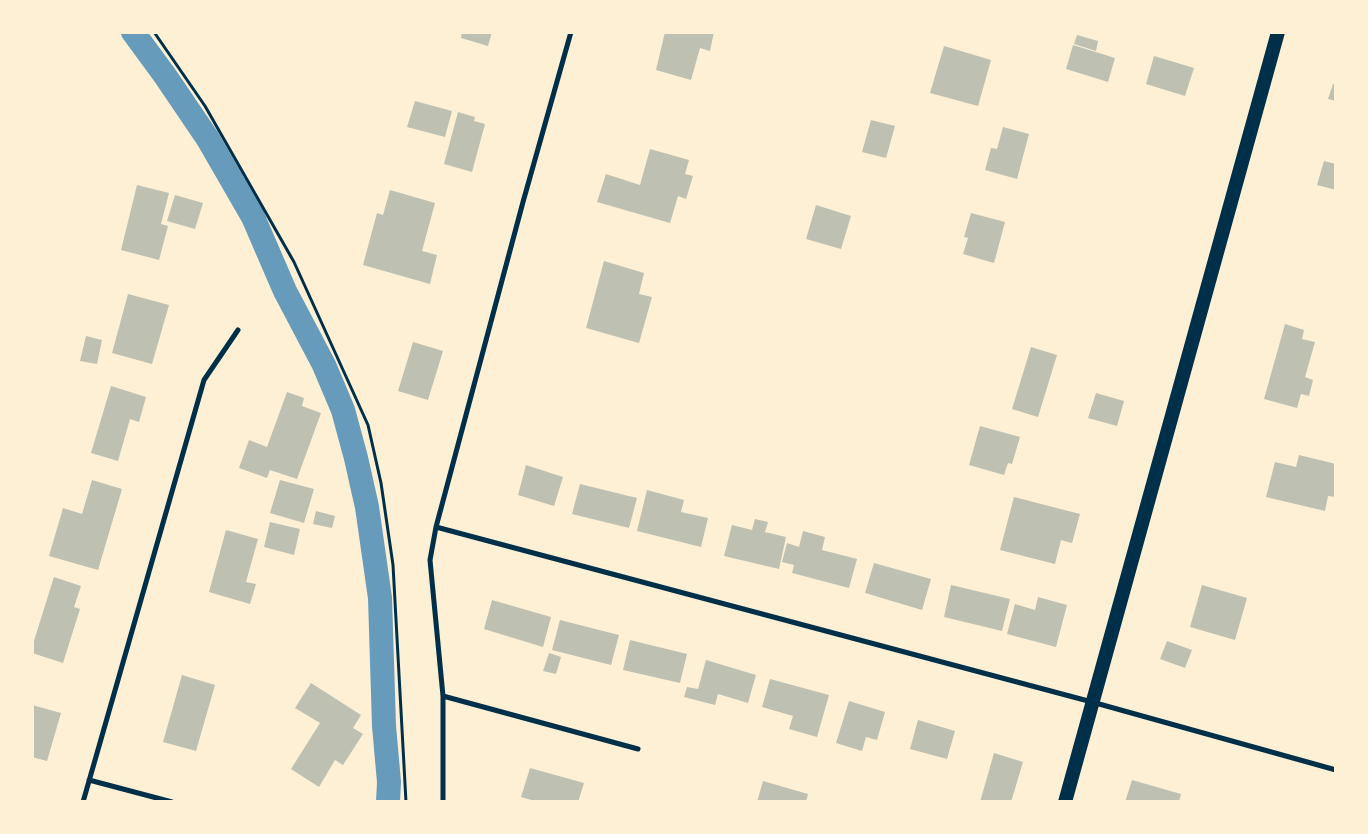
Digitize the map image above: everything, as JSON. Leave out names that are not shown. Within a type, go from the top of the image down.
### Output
[{"type":"highway","points":[[1065,802],[1278,32]]},
{"type":"street","points":[[443,802],[443,696],[430,560],[436,527],[523,202],[571,32]]},
{"type":"street","points":[[83,802],[204,380],[238,330]]},
{"type":"street","points":[[436,527],[1092,702],[1336,770]]},
{"type":"street","points":[[443,696],[638,749]]},
{"type":"street","points":[[89,780],[172,802]]},
{"type":"path","points":[[154,32],[205,106],[294,262],[368,425],[382,483],[393,565],[406,802]]},
{"type":"building","points":[[462,32],[492,32],[488,46],[461,38]]},
{"type":"building","points":[[665,32],[714,32],[710,51],[700,48],[691,80],[656,70]]},
{"type":"building","points":[[1077,35],[1098,41],[1096,51],[1074,44]]},
{"type":"building","points":[[1073,45],[1115,58],[1108,82],[1066,69]]},
{"type":"building","points":[[944,46],[991,60],[978,106],[930,93]]},
{"type":"building","points":[[1154,56],[1194,68],[1185,96],[1146,84]]},
{"type":"building","points":[[1333,84],[1336,84],[1336,101],[1328,99]]},
{"type":"building","points":[[415,101],[452,111],[445,137],[407,127]]},
{"type":"building","points":[[458,112],[475,117],[474,121],[485,124],[472,172],[444,164]]},
{"type":"building","points":[[871,120],[895,126],[886,158],[862,152]]},
{"type":"building","points":[[1003,127],[1029,134],[1017,179],[985,170],[991,148],[997,149]]},
{"type":"building","points":[[650,149],[689,160],[685,174],[693,176],[686,199],[678,196],[670,223],[597,202],[606,174],[640,185]]},
{"type":"building","points":[[1324,161],[1336,164],[1336,190],[1317,185]]},
{"type":"building","points":[[137,185],[169,193],[161,224],[168,226],[159,260],[121,250]]},
{"type":"building","points":[[390,190],[435,203],[422,251],[437,255],[430,284],[363,265],[377,213],[383,215]]},
{"type":"building","points":[[175,195],[203,203],[195,229],[167,221]]},
{"type":"building","points":[[816,205],[851,216],[841,249],[806,239]]},
{"type":"building","points":[[971,213],[1005,222],[994,263],[963,254],[968,238],[964,237]]},
{"type":"building","points":[[604,261],[644,273],[639,294],[652,297],[639,343],[586,328]]},
{"type":"building","points":[[128,294],[169,305],[152,364],[112,353]]},
{"type":"building","points":[[1285,324],[1304,330],[1302,339],[1315,342],[1305,377],[1313,380],[1309,396],[1301,394],[1297,408],[1264,399]]},
{"type":"building","points":[[86,336],[102,340],[97,364],[80,361]]},
{"type":"building","points":[[413,342],[443,351],[428,400],[398,391]]},
{"type":"building","points":[[1031,347],[1057,355],[1038,417],[1012,409]]},
{"type":"building","points":[[111,386],[146,397],[139,422],[130,419],[118,461],[91,453]]},
{"type":"building","points":[[287,392],[304,398],[302,406],[321,413],[297,479],[270,470],[267,478],[239,468],[249,440],[267,447]]},
{"type":"building","points":[[1096,393],[1124,401],[1117,426],[1088,418]]},
{"type":"building","points":[[980,426],[1020,437],[1012,464],[1008,463],[1004,475],[969,465]]},
{"type":"building","points":[[1299,455],[1336,464],[1336,497],[1328,496],[1325,511],[1266,497],[1275,462],[1296,467]]},
{"type":"building","points":[[526,465],[563,477],[554,506],[518,495]]},
{"type":"building","points":[[92,480],[122,489],[98,570],[49,556],[63,508],[82,514]]},
{"type":"building","points":[[280,480],[314,489],[304,523],[270,513]]},
{"type":"building","points":[[580,484],[637,498],[629,528],[572,514]]},
{"type":"building","points":[[647,490],[684,500],[681,512],[708,518],[701,547],[637,531]]},
{"type":"building","points":[[1014,497],[1080,514],[1072,543],[1061,540],[1055,564],[1000,550]]},
{"type":"building","points":[[316,511],[335,516],[332,528],[313,524]]},
{"type":"building","points":[[755,519],[768,522],[765,532],[786,537],[779,569],[724,556],[732,525],[752,530]]},
{"type":"building","points":[[270,522],[300,529],[294,555],[264,547]]},
{"type":"building","points":[[226,530],[258,539],[246,582],[256,584],[250,604],[209,592]]},
{"type":"building","points":[[803,531],[825,537],[822,550],[857,559],[849,588],[792,573],[794,565],[782,562],[787,543],[799,547]]},
{"type":"building","points":[[874,563],[931,579],[922,610],[865,593]]},
{"type":"building","points":[[54,577],[81,586],[74,607],[80,609],[63,663],[32,653],[32,647]]},
{"type":"building","points":[[951,585],[1010,599],[1002,631],[944,617]]},
{"type":"building","points":[[1202,585],[1247,598],[1235,640],[1190,627]]},
{"type":"building","points":[[1038,597],[1067,605],[1056,647],[1007,634],[1015,604],[1035,610]]},
{"type":"building","points":[[492,600],[551,617],[543,647],[484,629]]},
{"type":"building","points":[[560,620],[619,635],[611,665],[552,650]]},
{"type":"building","points":[[630,640],[687,654],[680,683],[623,670]]},
{"type":"building","points":[[1167,641],[1192,650],[1185,668],[1160,659]]},
{"type":"building","points":[[549,653],[561,657],[556,674],[543,671]]},
{"type":"building","points":[[706,660],[756,675],[748,703],[718,694],[715,705],[684,697],[687,687],[698,689]]},
{"type":"building","points":[[182,675],[215,685],[196,751],[163,742]]},
{"type":"building","points":[[770,679],[829,695],[817,737],[789,729],[793,716],[762,707]]},
{"type":"building","points":[[311,683],[361,715],[353,728],[363,734],[343,765],[335,760],[319,787],[291,769],[320,723],[295,708]]},
{"type":"building","points":[[849,701],[885,712],[877,740],[866,737],[862,751],[836,743]]},
{"type":"building","points":[[32,705],[61,713],[47,761],[32,757]]},
{"type":"building","points":[[918,720],[955,731],[947,759],[910,749]]},
{"type":"building","points":[[994,753],[1023,762],[1011,802],[980,802]]},
{"type":"building","points":[[530,768],[584,783],[578,802],[538,802],[521,797]]},
{"type":"building","points":[[1132,780],[1181,794],[1179,802],[1125,802]]},
{"type":"building","points":[[763,781],[808,794],[806,802],[757,802]]},
{"type":"waterway","points":[[133,32],[208,139],[253,217],[285,291],[324,365],[343,410],[367,507],[380,598],[384,726],[389,782],[388,802]]}]
